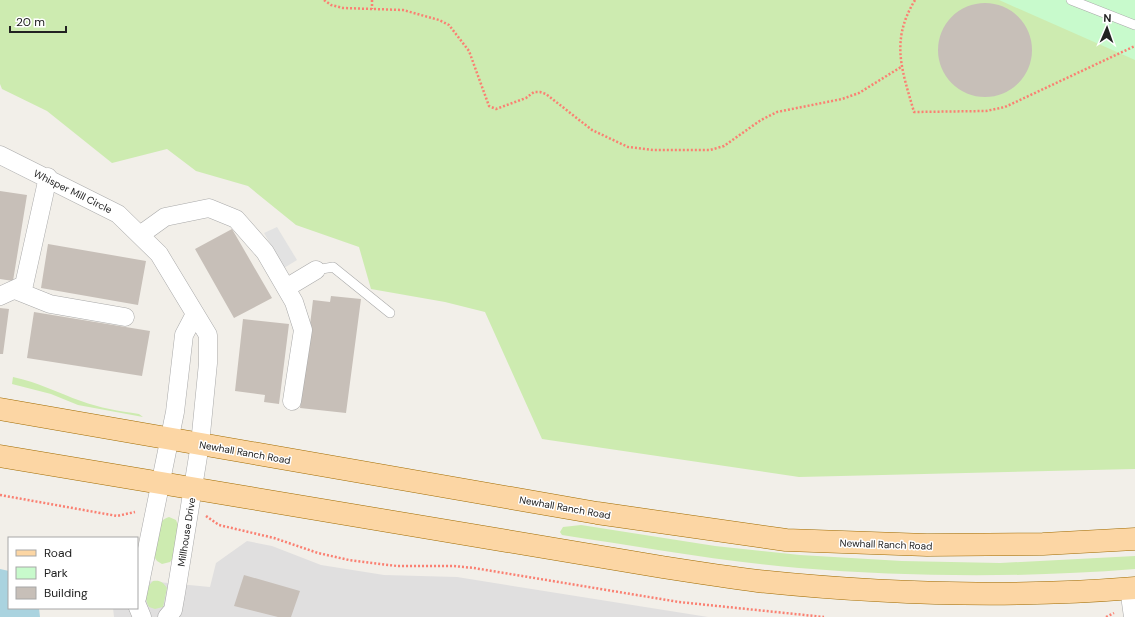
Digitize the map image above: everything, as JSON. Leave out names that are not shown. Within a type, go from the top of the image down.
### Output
[{"type":"main road","name":"Newhall Ranch Road","points":[[0,409],[597,513],[786,540],[927,546],[1043,544],[1135,540]]},
{"type":"main road","points":[[0,456],[193,487],[239,497],[662,568],[758,581],[881,590],[971,593],[1132,588]]},
{"type":"street","name":"Whisper Mill Circle","points":[[0,155],[48,177],[118,214],[159,254],[208,335],[208,363],[200,444]]},
{"type":"street","points":[[7,293],[24,285],[48,177]]},
{"type":"street","points":[[140,235],[165,217],[209,208],[236,219],[265,252],[294,302],[303,330],[292,401]]},
{"type":"street","points":[[286,288],[316,270]]},
{"type":"street","points":[[7,293],[50,304],[125,317]]},
{"type":"street","points":[[138,593],[170,439],[178,391],[184,335],[195,314]]},
{"type":"street","name":"Millhouse Drive","points":[[167,617],[173,610],[200,444]]},
{"type":"street","points":[[1132,588],[1133,617]]},
{"type":"street","points":[[138,607],[142,617]]},
{"type":"lane","points":[[1071,0],[1135,25]]},
{"type":"lane","points":[[316,270],[333,267],[390,313]]},
{"type":"path","points":[[324,0],[331,5],[343,8],[403,10],[439,20],[449,25],[470,51],[488,106],[496,109],[526,98],[534,92],[540,92],[546,94],[592,130],[628,147],[654,150],[710,150],[724,146],[777,112],[842,100],[860,93],[901,67]]},
{"type":"path","points":[[372,0],[372,10]]},
{"type":"path","points":[[915,0],[910,9],[900,38],[901,67],[914,112],[986,111],[1004,107],[1135,46]]},
{"type":"path","points":[[0,496],[117,516],[135,512]]},
{"type":"path","points":[[204,515],[219,525],[274,538],[318,553],[349,560],[397,566],[454,566],[474,568],[679,602],[824,617]]},
{"type":"shaded area","points":[[277,227],[297,260],[284,268],[264,233]]},
{"type":"shaded area","points":[[247,541],[272,546],[321,565],[384,575],[457,577],[708,617],[114,617],[113,609],[138,609],[138,580],[210,587],[216,563]]},
{"type":"green space","points":[[0,0],[1135,0],[1135,469],[799,477],[542,439],[485,312],[445,302],[371,289],[359,247],[296,225],[248,186],[196,171],[167,149],[112,163],[47,111],[2,89],[0,84]]},
{"type":"green space","points":[[999,0],[1135,0],[1135,60]]},
{"type":"green space","points":[[13,377],[88,403],[110,409],[139,414],[143,417],[78,405],[51,394],[12,384]]},
{"type":"green space","points":[[169,517],[176,520],[178,525],[174,557],[170,562],[162,564],[157,561],[153,555],[155,538],[160,523]]},
{"type":"green space","points":[[581,525],[715,546],[800,555],[902,561],[1000,563],[1135,556],[1135,569],[1051,574],[925,575],[799,568],[739,562],[562,535],[560,532],[563,527]]},
{"type":"green space","points":[[153,581],[161,582],[167,588],[163,607],[155,609],[149,607],[146,597],[148,587]]},
{"type":"water","points":[[0,569],[8,571],[8,609],[39,609],[40,617],[0,617]]},
{"type":"building","points":[[985,3],[1003,7],[1018,17],[1028,32],[1032,50],[1028,68],[1018,83],[1003,93],[985,97],[967,93],[952,83],[942,68],[938,50],[942,32],[952,17],[967,7]]},
{"type":"building","points":[[0,191],[27,195],[13,281],[0,279]]},
{"type":"building","points":[[232,229],[272,298],[234,318],[195,249]]},
{"type":"building","points":[[48,244],[146,261],[138,305],[41,288]]},
{"type":"building","points":[[331,296],[361,299],[346,413],[300,408],[313,300],[330,302]]},
{"type":"building","points":[[0,308],[9,309],[3,354],[0,354]]},
{"type":"building","points":[[34,312],[150,331],[142,376],[27,358]]},
{"type":"building","points":[[243,319],[289,324],[279,404],[264,402],[265,395],[235,391]]},
{"type":"building","points":[[244,575],[300,591],[291,617],[278,617],[234,606]]}]
